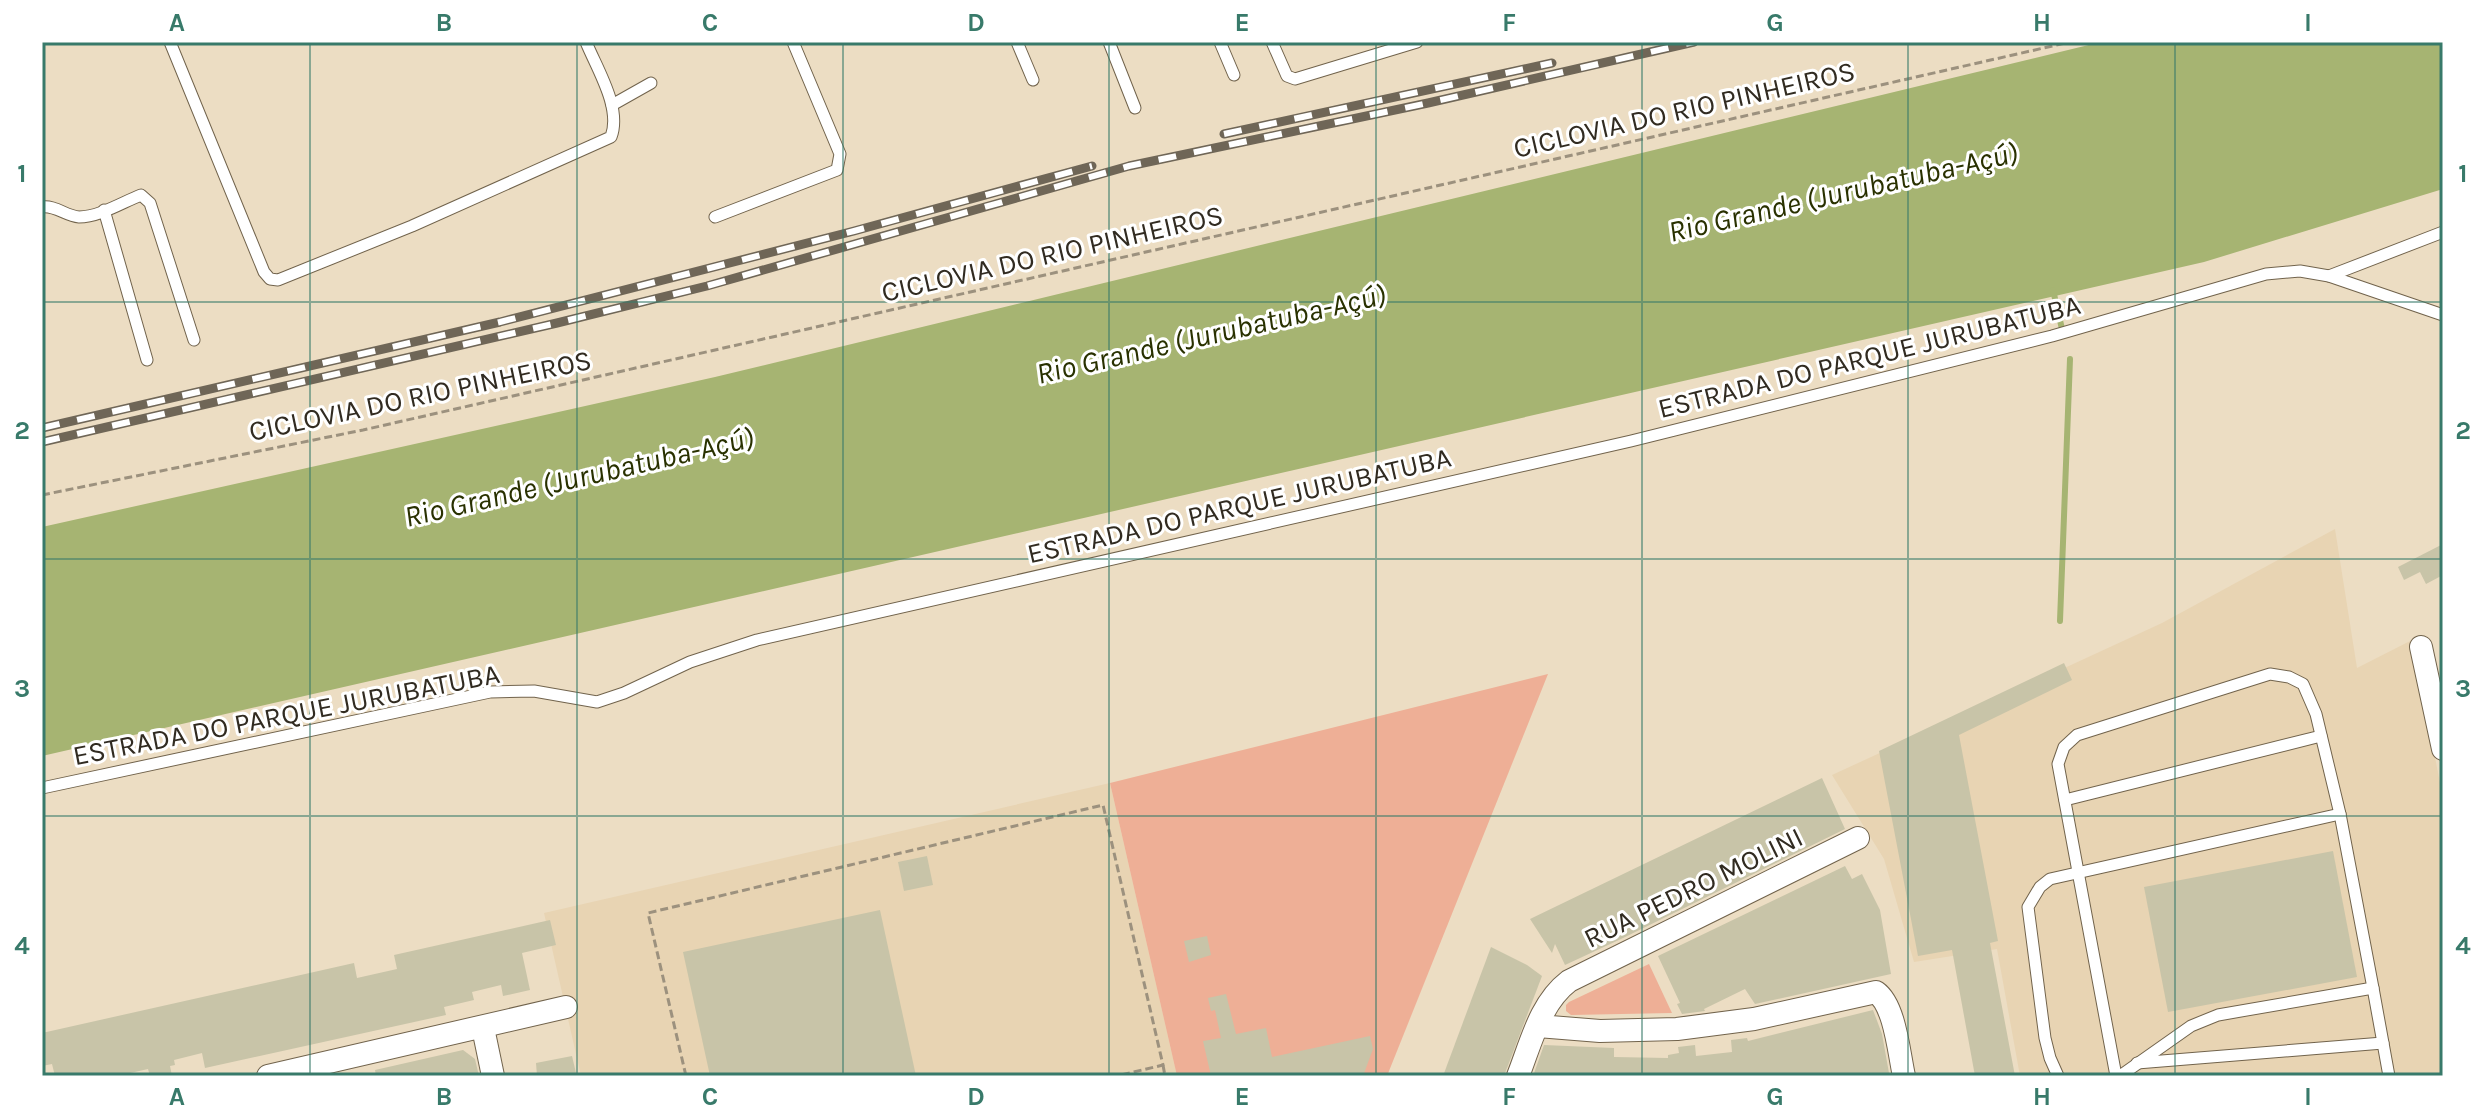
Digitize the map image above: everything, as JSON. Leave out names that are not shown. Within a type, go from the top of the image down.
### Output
[{"type":"street","points":[[2421,647],[2443,749]]},
{"type":"street","name":"RUA PEDRO MOLINI","points":[[1538,1026],[1556,991],[1569,981],[1858,838]]},
{"type":"street","points":[[1518,1076],[1538,1026],[1600,1031],[1677,1029],[1768,1016],[1870,992],[1881,995],[1885,1000],[1904,1076]]},
{"type":"street","points":[[268,1076],[322,1070],[566,1007]]},
{"type":"street","points":[[483,1028],[493,1076]]},
{"type":"lane","points":[[170,42],[264,272],[270,279],[278,280],[412,226],[611,137],[615,112],[586,42]]},
{"type":"lane","points":[[715,217],[837,170],[840,154],[793,42]]},
{"type":"lane","points":[[1017,42],[1033,80]]},
{"type":"lane","points":[[1109,42],[1135,108]]},
{"type":"lane","points":[[1220,42],[1234,75]]},
{"type":"lane","points":[[1272,42],[1287,76],[1295,79],[1417,42]]},
{"type":"lane","points":[[612,105],[651,83]]},
{"type":"lane","points":[[42,207],[49,206],[77,217],[90,216],[141,195],[150,203],[194,340]]},
{"type":"lane","points":[[104,210],[147,360]]},
{"type":"lane","points":[[2329,276],[2443,232]]},
{"type":"lane","name":"ESTRADA DO PARQUE JURUBATUBA","points":[[42,788],[490,692],[534,691],[597,702],[624,693],[690,662],[757,640],[1631,441],[2052,336],[2266,274],[2300,271],[2329,276],[2443,315]]},
{"type":"lane","points":[[2373,988],[2218,1015],[2191,1026],[2118,1076],[2058,764],[2064,747],[2077,735],[2270,674],[2289,677],[2303,684],[2316,714],[2340,814],[2373,988],[2389,1076]]},
{"type":"lane","points":[[2065,800],[2321,736]]},
{"type":"lane","points":[[2058,1076],[2045,1038],[2028,907],[2040,887],[2050,879],[2078,872],[2340,814]]},
{"type":"lane","points":[[2137,1063],[2383,1043]]},
{"type":"path","name":"CICLOVIA DO RIO PINHEIROS","points":[[42,495],[363,430],[2070,42]]},
{"type":"path","points":[[686,1076],[648,913],[1103,805],[1165,1076]]},
{"type":"path","points":[[1117,1076],[1163,1065]]},
{"type":"shaded area","points":[[2335,529],[2357,668],[2412,640],[2443,798],[2443,1076],[2020,1076],[1997,949],[1914,962],[1884,859],[1832,775],[2162,623]]},
{"type":"shaded area","points":[[1548,674],[1387,1076],[1177,1076],[1110,783]]},
{"type":"shaded area","points":[[1110,783],[1177,1076],[581,1076],[544,913]]},
{"type":"shaded area","points":[[1649,964],[1672,1013],[1571,1015],[1566,1011],[1569,1002]]},
{"type":"water","name":"Rio Grande (Jurubatuba-Açú)","points":[[2101,42],[2443,42],[2443,189],[2204,262],[42,756],[42,527],[715,377]]},
{"type":"building","points":[[2443,544],[2443,575],[2426,584],[2420,572],[2404,580],[2398,567]]},
{"type":"building","points":[[2064,663],[2072,680],[1959,735],[1998,941],[1990,943],[2015,1076],[1975,1076],[1952,950],[1918,956],[1879,751]]},
{"type":"building","points":[[1822,778],[1845,829],[1621,939],[1565,965],[1555,944],[1552,953],[1530,919]]},
{"type":"building","points":[[2333,851],[2357,977],[2168,1012],[2144,887]]},
{"type":"building","points":[[927,856],[933,885],[904,891],[898,862]]},
{"type":"building","points":[[1845,866],[1852,879],[1862,874],[1880,910],[1891,974],[1755,1004],[1745,989],[1705,1011],[1682,1014],[1658,956]]},
{"type":"building","points":[[880,910],[916,1076],[710,1076],[683,952]]},
{"type":"building","points":[[550,920],[556,945],[522,953],[530,990],[503,996],[501,985],[472,992],[474,1000],[444,1007],[446,1015],[205,1068],[202,1053],[174,1060],[175,1065],[170,1066],[172,1076],[150,1076],[148,1069],[117,1076],[55,1076],[52,1064],[42,1066],[42,1033],[354,963],[357,978],[397,969],[394,955]]},
{"type":"building","points":[[1207,936],[1211,955],[1189,962],[1184,941]]},
{"type":"building","points":[[1491,947],[1542,976],[1504,1076],[1443,1076]]},
{"type":"building","points":[[1226,994],[1236,1034],[1266,1028],[1272,1057],[1370,1036],[1373,1049],[1363,1076],[1211,1076],[1203,1041],[1221,1038],[1215,1010],[1211,1011],[1208,998]]},
{"type":"building","points":[[1873,1010],[1882,1034],[1889,1073],[1873,1076],[1533,1076],[1544,1045],[1614,1048],[1614,1057],[1668,1058],[1668,1055],[1679,1053],[1678,1047],[1695,1045],[1696,1056],[1732,1052],[1731,1040],[1747,1038],[1748,1041]]},
{"type":"building","points":[[463,1050],[475,1059],[479,1076],[376,1076],[375,1070]]},
{"type":"building","points":[[572,1056],[576,1073],[537,1076],[536,1063]]},
{"type":"waterway","points":[[2053,290],[2062,329]]},
{"type":"waterway","points":[[2060,621],[2070,359]]},
{"type":"railway","points":[[42,442],[707,286],[1129,166],[1428,103],[1694,42]]},
{"type":"railway","points":[[1224,134],[1552,63]]},
{"type":"railway","points":[[42,428],[500,322],[1092,166]]}]
